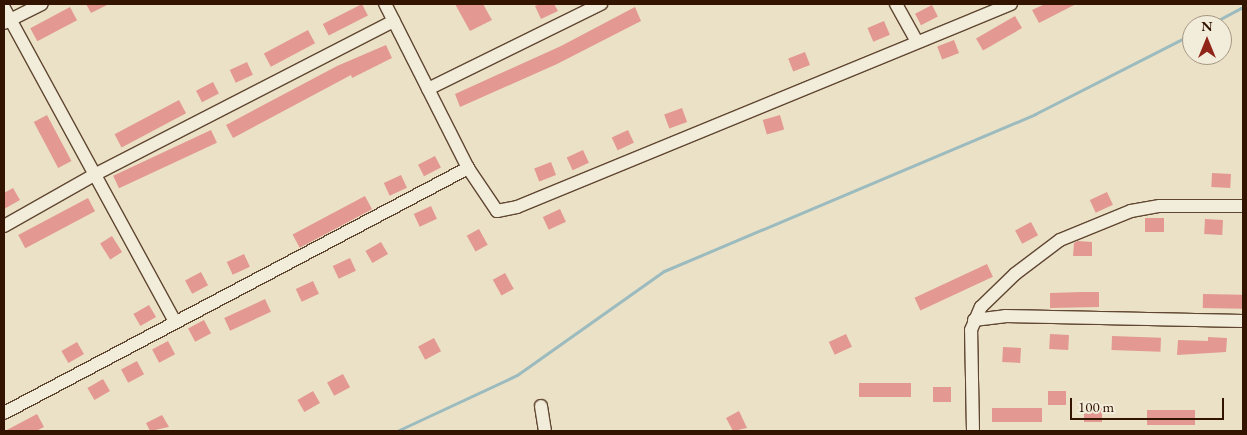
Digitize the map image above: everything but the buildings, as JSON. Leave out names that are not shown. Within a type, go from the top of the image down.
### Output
[{"type":"street","points":[[7,21],[42,4]]},
{"type":"street","points":[[385,4],[468,168],[497,210],[517,207],[916,40],[1011,4]]},
{"type":"street","points":[[428,89],[602,4]]},
{"type":"street","points":[[896,4],[916,40]]},
{"type":"street","points":[[4,8],[7,21],[174,322]]},
{"type":"street","points":[[4,226],[94,175],[394,21]]},
{"type":"street","points":[[4,413],[468,168]]},
{"type":"street","points":[[973,431],[971,330],[981,307],[1015,274],[1060,240],[1131,211],[1160,206],[1243,206]]},
{"type":"street","points":[[974,320],[1005,316],[1243,321]]},
{"type":"street","points":[[541,406],[545,431]]},
{"type":"waterway","points":[[1228,15],[1243,7]]},
{"type":"waterway","points":[[397,431],[517,375],[664,271],[1035,114],[1182,39]]}]
